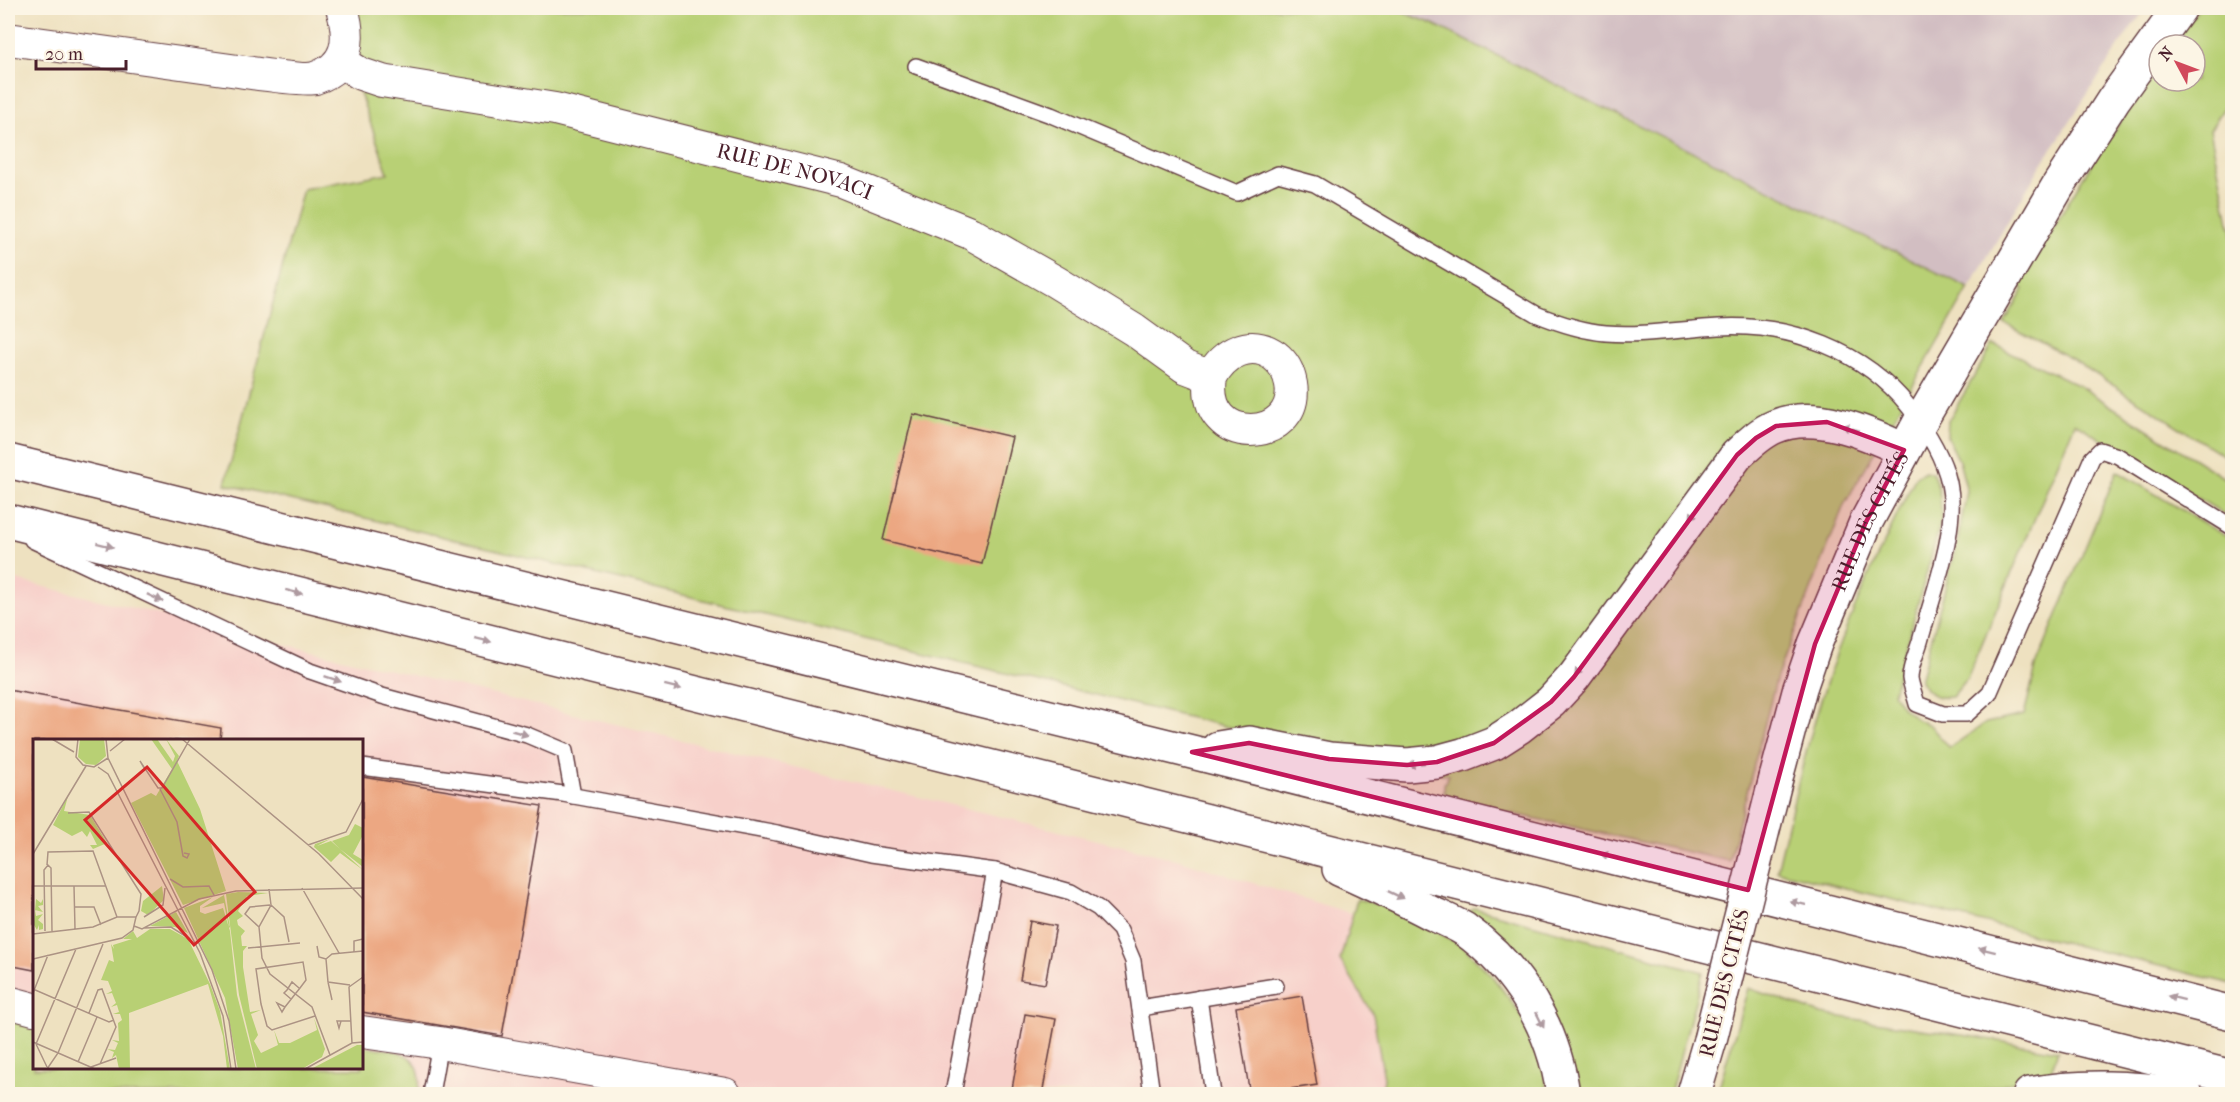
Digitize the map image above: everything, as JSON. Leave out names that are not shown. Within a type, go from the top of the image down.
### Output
[{"type":"main road","name":"RUE DES CITÉS","points":[[1694,1095],[1800,688],[1829,607],[1866,522],[1904,450],[2017,254],[2114,99],[2180,8]]},
{"type":"main road","points":[[1192,752],[1250,743],[1329,759],[1407,765],[1437,762],[1463,755],[1494,742],[1519,727],[1551,702],[1574,677],[1737,454],[1756,438],[1776,426],[1798,421],[1827,422],[1868,433],[1904,450]]},
{"type":"main road","points":[[8,461],[1192,752],[2232,1013]]},
{"type":"main road","points":[[8,521],[2232,1077]]},
{"type":"main road","points":[[1267,836],[1415,904],[1463,929],[1483,945],[1503,965],[1539,1015],[1558,1064],[1563,1095]]},
{"type":"main road","points":[[2030,1095],[2088,1088],[2135,1088],[2186,1095]]},
{"type":"street","points":[[8,39],[258,74],[312,79],[331,70],[340,61],[348,36],[342,8]]},
{"type":"street","name":"RUE DE NOVACI","points":[[340,61],[361,74],[382,81],[555,110],[841,181],[970,233],[1134,330],[1185,367],[1211,377]]},
{"type":"street","points":[[8,1002],[33,1009]]},
{"type":"street","points":[[363,1032],[440,1043],[725,1095]]},
{"type":"lane","points":[[916,66],[1051,115],[1237,192],[1278,174],[1315,184],[1536,314],[1563,324],[1605,333],[1653,333],[1722,327],[1766,330],[1811,338],[1844,353],[1877,374],[1898,393],[1933,441],[1949,482],[1952,526],[1910,677],[1917,704],[1943,714],[1967,714],[1989,694],[2092,458],[2100,450],[2118,456],[2232,527]]},
{"type":"lane","points":[[8,528],[310,671],[382,696],[527,735],[565,751],[573,796]]},
{"type":"lane","points":[[363,767],[573,796],[777,833],[871,854],[995,871],[1071,892],[1098,908],[1120,930],[1133,961],[1152,1095]]},
{"type":"lane","points":[[953,1095],[995,871]]},
{"type":"lane","points":[[1140,1008],[1276,986]]},
{"type":"lane","points":[[1199,998],[1213,1095]]},
{"type":"lane","points":[[431,1095],[440,1043]]},
{"type":"highlighted area","points":[[1827,422],[1904,450],[1866,522],[1815,644],[1748,890],[1192,752],[1249,743],[1329,759],[1407,765],[1437,762],[1494,743],[1551,702],[1574,677],[1737,455],[1756,438],[1776,426]]},
{"type":"shaded area","points":[[1390,8],[2147,8],[2130,29],[2038,170],[1969,288],[1431,23]]},
{"type":"shaded area","points":[[8,578],[1176,859],[1353,914],[1340,960],[1373,1014],[1384,1078],[1382,1094],[448,1094],[411,1089],[410,1094],[8,1094]]},
{"type":"green space","points":[[330,8],[1390,8],[1431,23],[1969,288],[1844,505],[1777,677],[1729,861],[1450,800],[1444,792],[1444,784],[1449,775],[1319,749],[225,484],[303,189],[388,173]]},
{"type":"green space","points":[[2199,8],[2232,8],[2232,95],[2210,130],[2230,227],[2232,227],[2232,461],[2072,359],[2004,323],[2024,289],[2019,286],[2082,179],[2147,81],[2147,93],[2207,93],[2207,33],[2181,33]]},
{"type":"green space","points":[[1993,344],[2078,385],[2232,483],[2232,519],[2075,423],[1967,679],[1952,697],[1941,697],[1926,689],[1920,681],[1957,544],[1967,491],[1959,461],[1947,436],[1948,421]]},
{"type":"green space","points":[[1925,471],[1932,473],[1939,490],[1941,521],[1893,693],[1903,708],[1918,720],[1930,725],[1949,748],[1986,723],[2024,715],[2037,663],[2117,471],[2232,540],[2232,984],[1777,871],[1808,746],[1839,647],[1870,573],[1916,476]]},
{"type":"green space","points":[[1357,899],[1395,909],[1463,946],[1492,976],[1532,1032],[1545,1071],[1547,1094],[1382,1094],[1384,1078],[1373,1014],[1340,960]]},
{"type":"green space","points":[[1474,908],[1703,972],[1670,1094],[1576,1094],[1467,915]]},
{"type":"green space","points":[[1748,988],[1821,1014],[2058,1051],[2049,1076],[1995,1086],[1972,1094],[1717,1094]]},
{"type":"green space","points":[[8,1015],[33,1024],[33,1069],[363,1069],[363,1046],[396,1051],[406,1055],[418,1068],[420,1079],[418,1094],[8,1094]]},
{"type":"building","points":[[913,414],[1012,437],[982,564],[883,540]]},
{"type":"building","points":[[8,690],[221,728],[220,739],[33,739],[33,970],[8,965]]},
{"type":"building","points":[[363,777],[542,806],[502,1036],[363,1012]]},
{"type":"building","points":[[1030,921],[1056,926],[1045,984],[1020,980]]},
{"type":"building","points":[[1302,996],[1317,1085],[1250,1095],[1236,1007]]},
{"type":"building","points":[[1025,1014],[1056,1019],[1042,1095],[1011,1095]]}]
